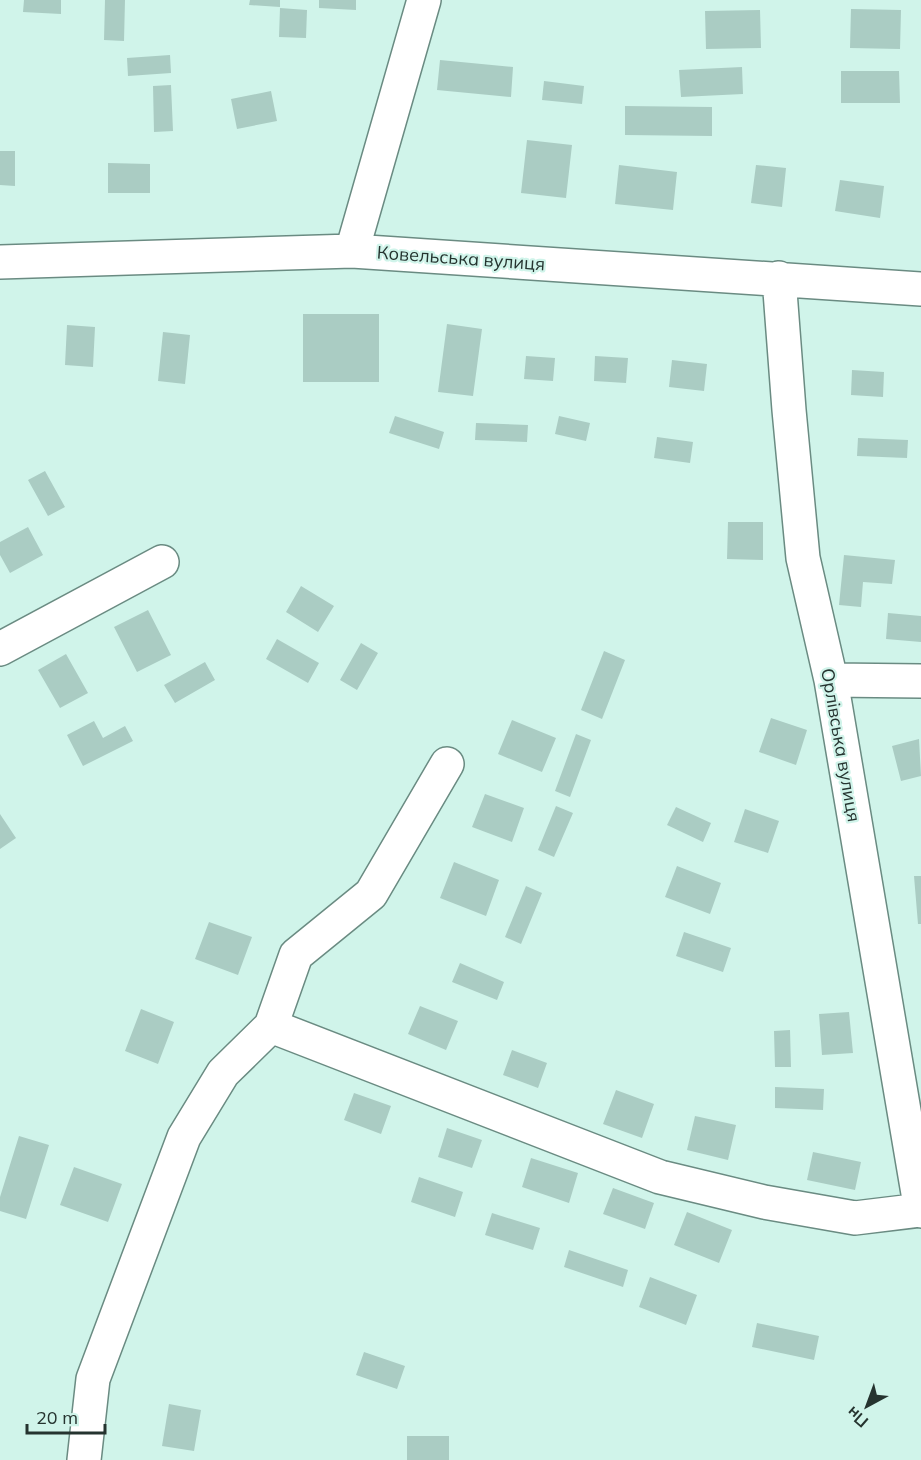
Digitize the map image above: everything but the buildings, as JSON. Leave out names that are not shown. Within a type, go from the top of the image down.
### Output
[{"type":"street","points":[[352,251],[424,0]]},
{"type":"street","name":"Ковельська вулиця","points":[[0,262],[352,251],[921,289]]},
{"type":"street","name":"Орлівська вулиця","points":[[779,278],[804,558],[831,680],[921,1210]]},
{"type":"street","points":[[0,649],[162,562]]},
{"type":"street","points":[[831,680],[921,681]]},
{"type":"street","points":[[84,1460],[93,1379],[184,1137],[223,1073],[271,1026],[296,956],[371,894],[447,764]]},
{"type":"street","points":[[271,1026],[660,1177],[764,1202],[855,1218],[921,1210]]}]
